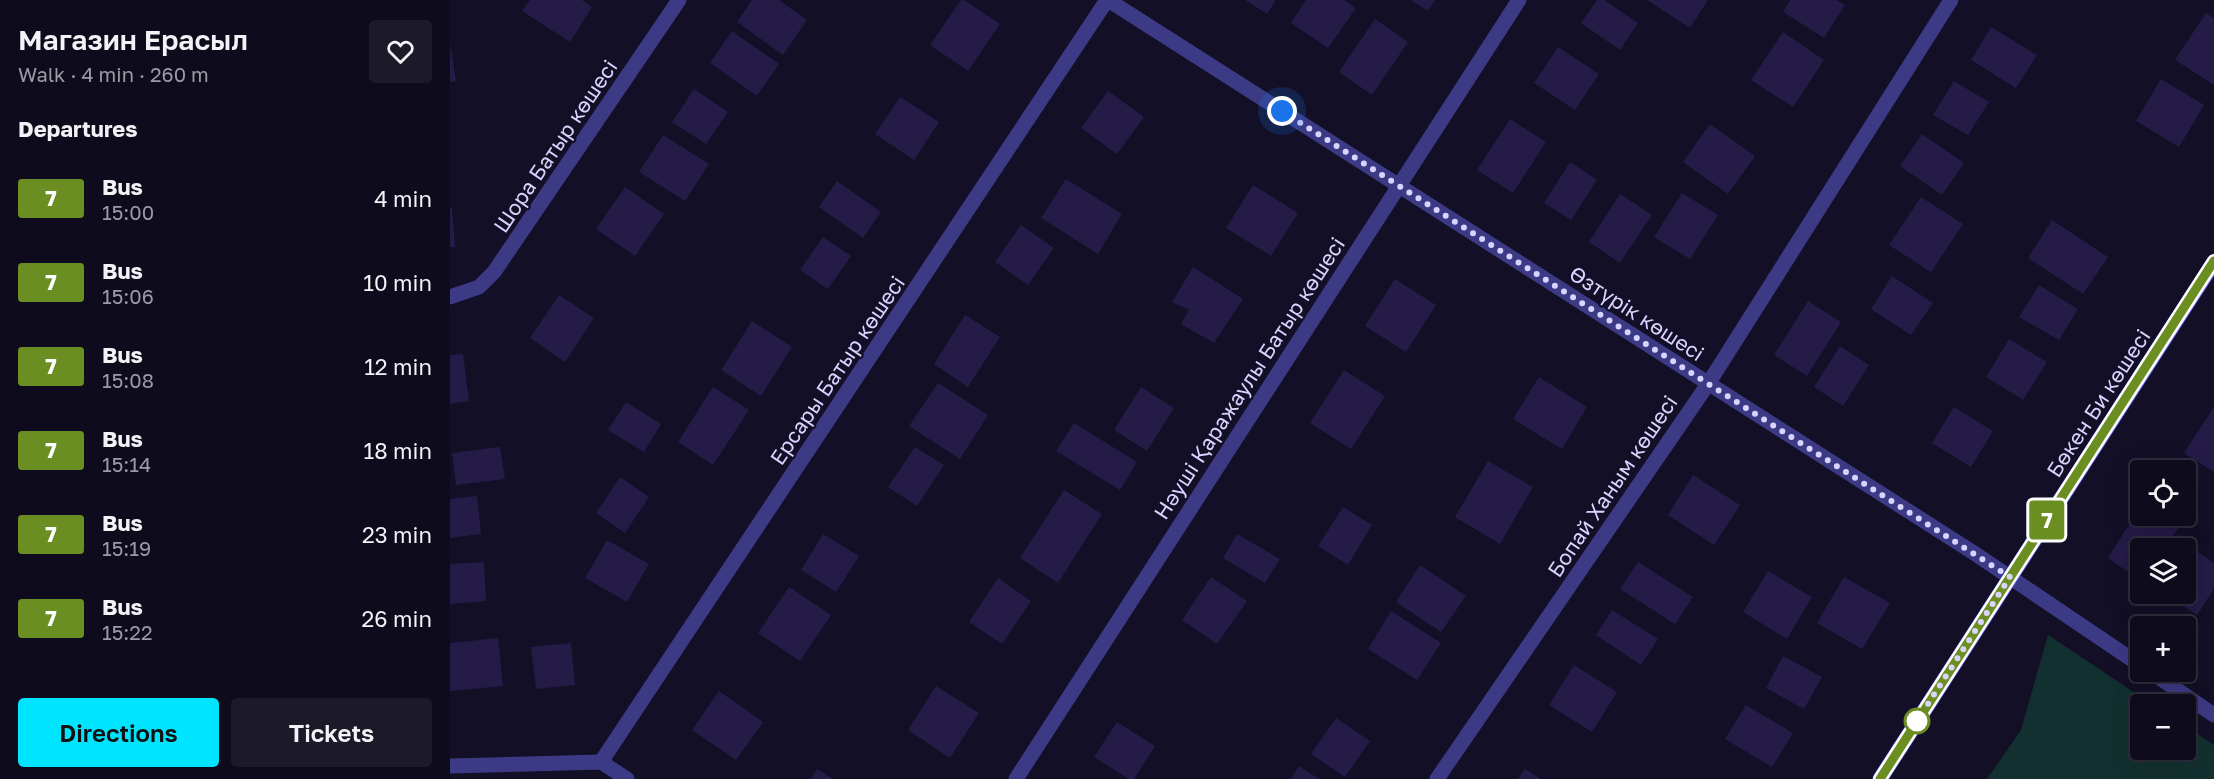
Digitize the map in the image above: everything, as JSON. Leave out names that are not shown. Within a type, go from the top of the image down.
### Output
[{"type":"street","name":"Шора Батыр көшесі","points":[[450,297],[478,287],[494,272],[679,0]]},
{"type":"street","name":"Өзтүрік көшесі","points":[[1108,0],[2010,577],[2130,658]]},
{"type":"street","name":"Ерсары Батыр көшесі","points":[[601,762],[1108,0]]},
{"type":"street","name":"Нәуші Қаражаулы Батыр көшесі","points":[[1016,779],[1519,0]]},
{"type":"street","name":"Бопай Ханым көшесі","points":[[1437,779],[1708,384],[1951,0]]},
{"type":"street","name":"Бөкен Би көшесі","points":[[1880,779],[2214,261]]},
{"type":"street","points":[[2166,682],[2214,715]]},
{"type":"street","points":[[450,766],[601,762],[627,779]]},
{"type":"green space","points":[[2048,635],[2136,694],[2130,694],[2130,760],[2196,760],[2196,733],[2214,745],[2214,779],[1987,779],[2021,730]]},
{"type":"building","points":[[530,0],[582,0],[592,7],[570,42],[522,11]]},
{"type":"building","points":[[752,0],[779,0],[807,20],[783,55],[737,22]]},
{"type":"building","points":[[961,0],[1000,24],[968,71],[930,45]]},
{"type":"building","points":[[1245,0],[1276,0],[1267,14]]},
{"type":"building","points":[[1306,0],[1344,0],[1356,8],[1328,48],[1291,23]]},
{"type":"building","points":[[1411,0],[1435,0],[1428,11]]},
{"type":"building","points":[[1597,0],[1604,0],[1638,23],[1620,50],[1581,23]]},
{"type":"building","points":[[1647,0],[1708,0],[1690,28]]},
{"type":"building","points":[[1790,0],[1836,0],[1845,5],[1824,38],[1783,12]]},
{"type":"building","points":[[2206,13],[2214,18],[2214,85],[2175,60]]},
{"type":"building","points":[[1375,19],[1408,42],[1372,95],[1339,72]]},
{"type":"building","points":[[1991,27],[2037,55],[2016,88],[1971,60]]},
{"type":"building","points":[[732,31],[779,64],[757,96],[710,63]]},
{"type":"building","points":[[1783,32],[1824,60],[1793,107],[1751,80]]},
{"type":"building","points":[[450,42],[456,81],[450,82]]},
{"type":"building","points":[[1558,47],[1599,74],[1575,110],[1534,83]]},
{"type":"building","points":[[2161,79],[2204,105],[2179,147],[2136,121]]},
{"type":"building","points":[[1954,81],[1989,102],[1968,135],[1933,115]]},
{"type":"building","points":[[694,89],[728,112],[706,144],[672,122]]},
{"type":"building","points":[[1108,91],[1144,117],[1117,154],[1081,128]]},
{"type":"building","points":[[900,97],[939,122],[914,160],[875,134]]},
{"type":"building","points":[[1510,119],[1546,142],[1513,193],[1477,170]]},
{"type":"building","points":[[1710,124],[1755,156],[1728,194],[1683,162]]},
{"type":"building","points":[[1922,134],[1964,163],[1942,195],[1900,166]]},
{"type":"building","points":[[663,135],[709,164],[685,201],[639,172]]},
{"type":"building","points":[[1570,162],[1597,180],[1571,220],[1544,203]]},
{"type":"building","points":[[1066,179],[1122,214],[1098,254],[1041,218]]},
{"type":"building","points":[[837,181],[881,212],[863,238],[819,207]]},
{"type":"building","points":[[1253,185],[1298,213],[1271,256],[1226,228]]},
{"type":"building","points":[[625,187],[664,214],[635,256],[596,229]]},
{"type":"building","points":[[1682,193],[1718,215],[1690,259],[1654,237]]},
{"type":"building","points":[[1620,194],[1652,215],[1620,263],[1589,242]]},
{"type":"building","points":[[1921,197],[1963,224],[1931,272],[1889,245]]},
{"type":"building","points":[[450,208],[452,208],[455,247],[450,247]]},
{"type":"building","points":[[2052,220],[2108,257],[2083,294],[2028,258]]},
{"type":"building","points":[[1021,225],[1054,248],[1028,285],[995,262]]},
{"type":"building","points":[[823,237],[851,256],[828,289],[800,270]]},
{"type":"building","points":[[1193,267],[1243,299],[1214,343],[1181,324],[1189,310],[1172,302]]},
{"type":"building","points":[[1892,276],[1933,303],[1911,335],[1871,309]]},
{"type":"building","points":[[1395,279],[1436,305],[1406,352],[1365,326]]},
{"type":"building","points":[[2039,285],[2078,309],[2059,340],[2019,317]]},
{"type":"building","points":[[559,295],[594,318],[565,362],[530,338]]},
{"type":"building","points":[[1808,301],[1841,322],[1807,376],[1774,355]]},
{"type":"building","points":[[965,315],[1000,337],[968,387],[934,364]]},
{"type":"building","points":[[752,321],[792,347],[761,396],[721,370]]},
{"type":"building","points":[[2009,339],[2047,362],[2023,400],[1986,377]]},
{"type":"building","points":[[1840,346],[1869,365],[1843,406],[1814,387]]},
{"type":"building","points":[[463,354],[469,401],[450,404],[450,355]]},
{"type":"building","points":[[1344,370],[1385,396],[1351,449],[1310,423]]},
{"type":"building","points":[[1539,377],[1587,407],[1562,449],[1513,419]]},
{"type":"building","points":[[938,383],[988,415],[960,459],[909,426]]},
{"type":"building","points":[[713,387],[749,410],[713,465],[678,442]]},
{"type":"building","points":[[1141,387],[1174,408],[1147,451],[1114,430]]},
{"type":"building","points":[[626,402],[661,424],[644,452],[608,430]]},
{"type":"building","points":[[1954,407],[1993,431],[1971,467],[1932,443]]},
{"type":"building","points":[[2214,407],[2214,472],[2184,453]]},
{"type":"building","points":[[1074,423],[1137,462],[1120,490],[1056,451]]},
{"type":"building","points":[[500,447],[505,479],[456,485],[452,453]]},
{"type":"building","points":[[915,447],[944,465],[917,506],[888,487]]},
{"type":"building","points":[[1488,461],[1533,487],[1500,544],[1455,517]]},
{"type":"building","points":[[1693,475],[1740,505],[1714,545],[1668,515]]},
{"type":"building","points":[[620,477],[649,497],[625,533],[596,513]]},
{"type":"building","points":[[1064,490],[1102,514],[1058,583],[1020,558]]},
{"type":"building","points":[[477,496],[481,534],[450,538],[450,499]]},
{"type":"building","points":[[1343,507],[1372,525],[1348,565],[1318,546]]},
{"type":"building","points":[[2130,523],[2130,526],[2180,526],[2172,538],[2130,538],[2130,573],[2108,558]]},
{"type":"building","points":[[823,534],[859,556],[836,592],[801,570]]},
{"type":"building","points":[[1237,534],[1280,559],[1265,583],[1223,558]]},
{"type":"building","points":[[607,540],[649,564],[627,602],[585,578]]},
{"type":"building","points":[[2196,551],[2214,563],[2214,589],[2197,615],[2180,604],[2196,604]]},
{"type":"building","points":[[484,562],[486,601],[450,604],[450,564]]},
{"type":"building","points":[[1638,562],[1693,597],[1675,624],[1620,589]]},
{"type":"building","points":[[1420,565],[1466,596],[1441,632],[1396,602]]},
{"type":"building","points":[[1768,571],[1812,597],[1787,639],[1743,612]]},
{"type":"building","points":[[1211,577],[1247,601],[1217,644],[1182,620]]},
{"type":"building","points":[[1844,577],[1890,603],[1862,649],[1817,623]]},
{"type":"building","points":[[998,578],[1031,601],[1002,644],[969,622]]},
{"type":"building","points":[[789,587],[831,615],[800,661],[758,633]]},
{"type":"building","points":[[1612,610],[1658,639],[1641,665],[1596,635]]},
{"type":"building","points":[[1391,611],[1441,643],[1417,680],[1368,649]]},
{"type":"building","points":[[498,638],[503,686],[450,691],[450,643]]},
{"type":"building","points":[[571,643],[575,685],[536,689],[531,647]]},
{"type":"building","points":[[1783,656],[1822,677],[1804,709],[1766,688]]},
{"type":"building","points":[[1574,665],[1617,692],[1592,732],[1549,705]]},
{"type":"building","points":[[936,686],[979,713],[950,758],[908,730]]},
{"type":"building","points":[[719,691],[763,722],[736,760],[692,730]]},
{"type":"building","points":[[1746,705],[1793,733],[1772,767],[1725,739]]},
{"type":"building","points":[[1336,718],[1370,741],[1345,777],[1311,754]]},
{"type":"building","points":[[1117,722],[1155,746],[1134,779],[1129,779],[1094,757]]},
{"type":"building","points":[[1299,766],[1319,779],[1291,779]]},
{"type":"building","points":[[817,769],[833,779],[811,779]]},
{"type":"building","points":[[1525,769],[1541,779],[1518,779]]},
{"type":"bus line","name":"7","points":[[1880,779],[2214,261]]},
{"type":"route","points":[[1282,111],[2010,577],[1915,724],[1917,721]]}]
